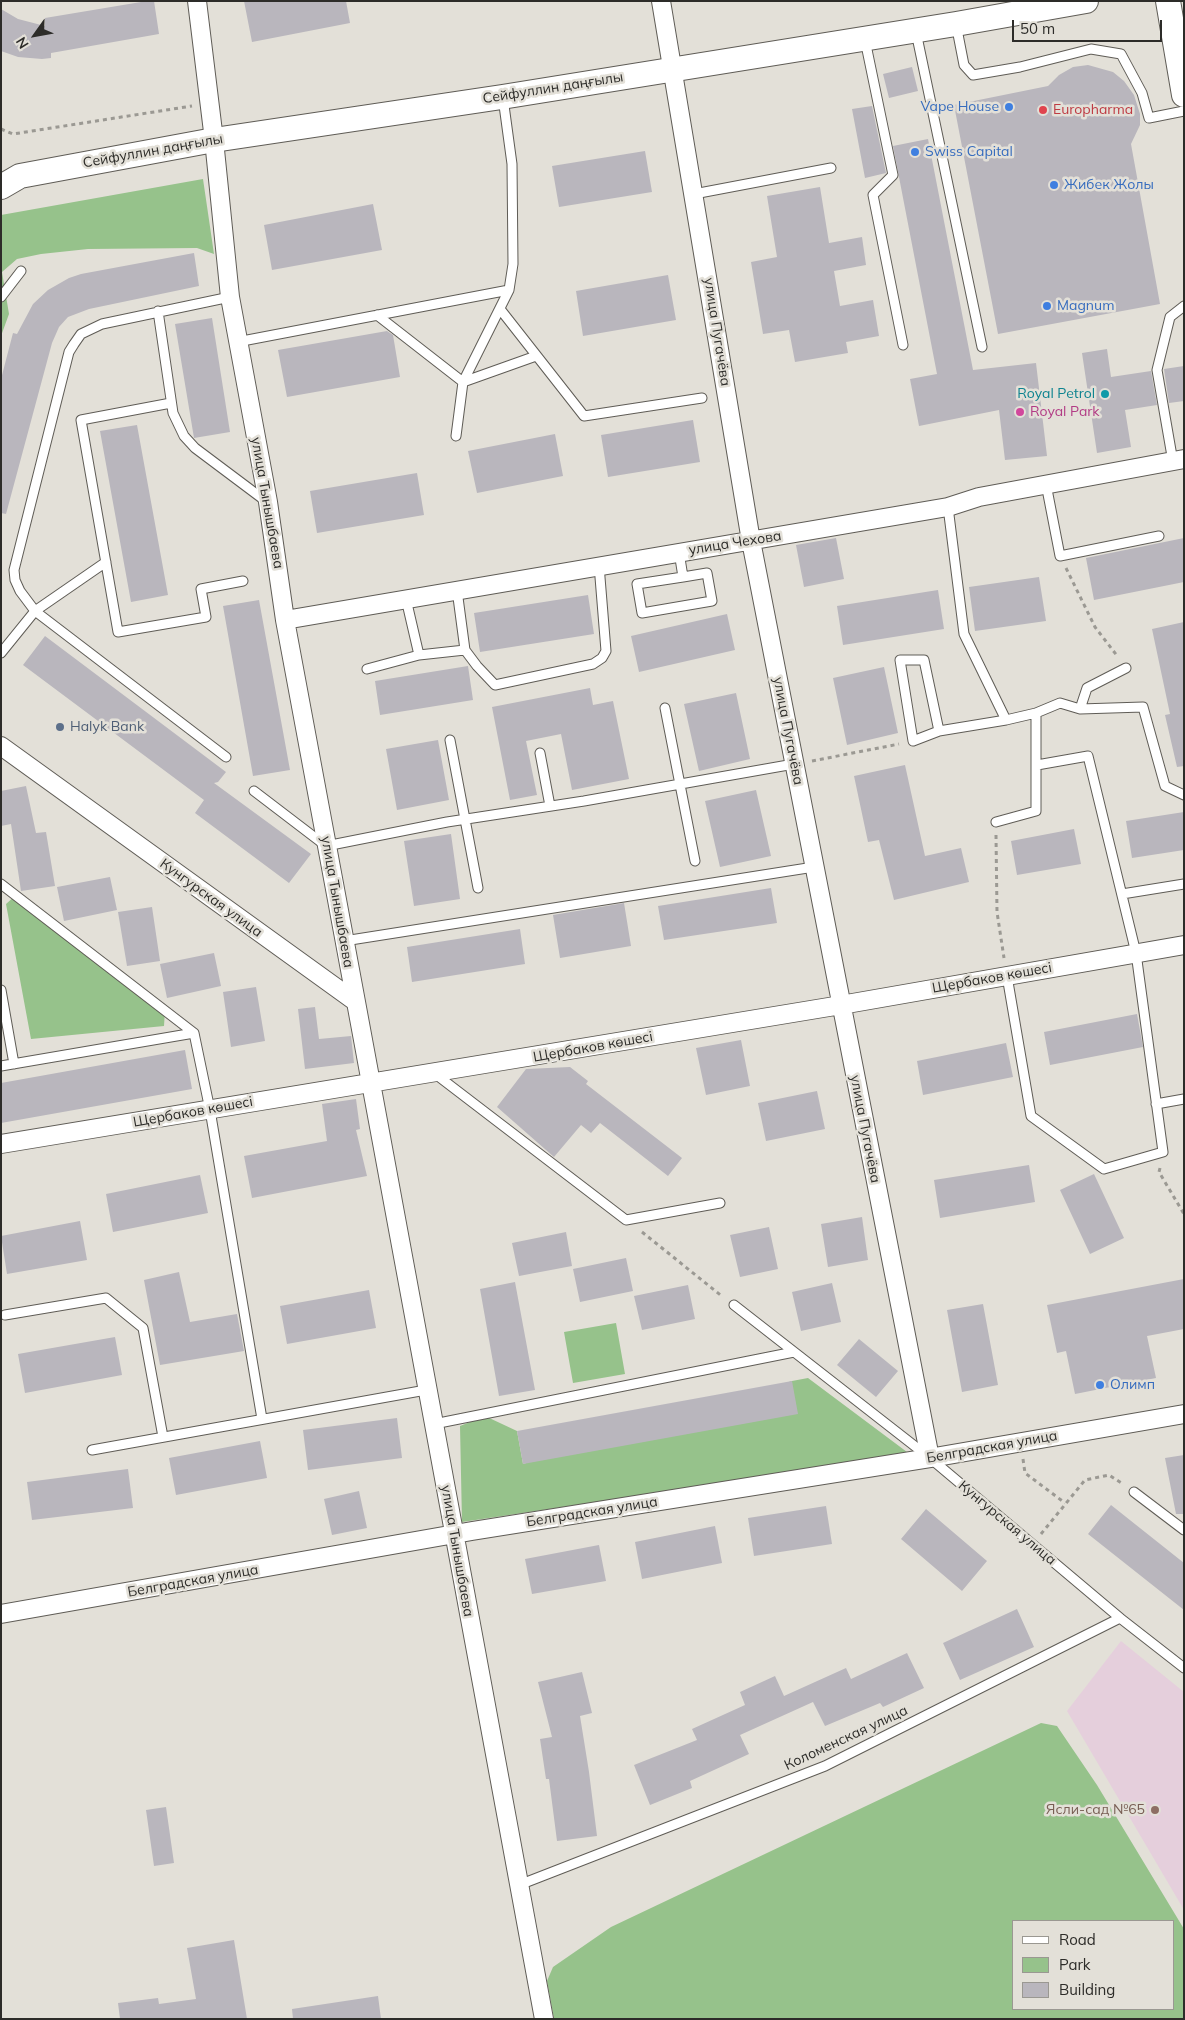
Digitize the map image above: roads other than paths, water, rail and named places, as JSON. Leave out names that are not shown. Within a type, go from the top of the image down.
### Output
[{"type":"main road","name":"Сейфуллин даңғылы","points":[[7,178],[214,140],[502,97],[865,37],[956,24],[1086,1]]},
{"type":"main road","points":[[1168,1],[1184,96]]},
{"type":"street","name":"улица Тынышбаева","points":[[197,1],[230,297],[237,342],[268,502],[285,620],[356,1002]]},
{"type":"street","name":"улица Пугачёва","points":[[661,1],[751,540],[930,1458]]},
{"type":"street","name":"улица Чехова","points":[[285,620],[948,507],[979,497],[1178,461]]},
{"type":"street","name":"Кунгурская улица","points":[[1,746],[356,1002]]},
{"type":"street","name":"Щербаков көшесі","points":[[1,1144],[841,1005],[1184,945]]},
{"type":"street","points":[[356,1002],[369,1083]]},
{"type":"street","name":"улица Тынышбаева","points":[[369,1083],[544,2019]]},
{"type":"street","name":"Белградская улица","points":[[1,1614],[454,1535],[930,1458],[1184,1414]]},
{"type":"lane","points":[[956,24],[964,65],[973,74],[1020,66],[1091,49],[1121,54],[1142,93],[1149,118],[1184,111]]},
{"type":"lane","points":[[915,30],[982,347]]},
{"type":"lane","points":[[865,37],[893,175],[873,195],[904,345]]},
{"type":"lane","points":[[456,436],[463,382],[509,290],[513,264],[512,164],[502,97]]},
{"type":"lane","points":[[694,194],[831,168]]},
{"type":"lane","points":[[1,297],[21,271]]},
{"type":"lane","points":[[237,342],[509,290]]},
{"type":"lane","points":[[226,757],[35,611],[20,591],[15,580],[14,570],[69,352],[81,334],[91,328],[230,297]]},
{"type":"lane","points":[[1178,461],[1157,370],[1170,317],[1184,306]]},
{"type":"lane","points":[[500,309],[584,416],[702,398]]},
{"type":"lane","points":[[158,312],[171,403],[177,425],[194,448],[268,502]]},
{"type":"lane","points":[[377,316],[463,382]]},
{"type":"lane","points":[[463,382],[536,356]]},
{"type":"lane","points":[[171,403],[82,420],[118,632],[206,617],[201,589],[243,581]]},
{"type":"lane","points":[[1046,484],[1060,556],[1159,536]]},
{"type":"lane","points":[[948,507],[964,634],[1006,720]]},
{"type":"lane","points":[[679,552],[683,576]]},
{"type":"lane","points":[[1,653],[35,611],[106,562]]},
{"type":"lane","points":[[457,590],[465,650],[476,666],[495,685],[598,662],[605,655],[606,645],[599,566]]},
{"type":"lane","points":[[707,573],[712,601],[642,613],[637,584],[683,576],[707,573]]},
{"type":"lane","points":[[406,599],[419,656]]},
{"type":"lane","points":[[367,669],[419,656],[465,650]]},
{"type":"lane","points":[[940,731],[924,660],[900,660],[913,741],[940,731],[1036,713],[1060,702],[1080,709],[1144,707],[1164,786],[1184,794]]},
{"type":"lane","points":[[1080,709],[1087,688],[1126,668]]},
{"type":"lane","points":[[665,708],[695,861]]},
{"type":"lane","points":[[996,822],[1036,810],[1036,713]]},
{"type":"lane","points":[[450,740],[478,888]]},
{"type":"lane","points":[[540,753],[550,806]]},
{"type":"lane","points":[[1007,976],[1031,1116],[1104,1169],[1163,1152],[1136,953],[1088,756],[1037,765]]},
{"type":"lane","points":[[254,791],[326,846],[466,819],[794,764]]},
{"type":"lane","points":[[344,941],[814,867]]},
{"type":"lane","points":[[1,884],[194,1033],[210,1110],[262,1419]]},
{"type":"lane","points":[[1122,894],[1184,884]]},
{"type":"lane","points":[[1,990],[14,1064]]},
{"type":"lane","points":[[1,1066],[194,1033]]},
{"type":"lane","points":[[434,1073],[626,1220],[720,1203]]},
{"type":"lane","points":[[1156,1104],[1184,1099]]},
{"type":"lane","points":[[5,1315],[106,1298],[143,1328],[163,1437]]},
{"type":"lane","name":"Кунгурская улица","points":[[734,1305],[930,1458],[1120,1618],[1184,1668]]},
{"type":"lane","points":[[434,1424],[794,1352]]},
{"type":"lane","points":[[92,1450],[426,1390]]},
{"type":"lane","points":[[1134,1492],[1184,1530]]},
{"type":"lane","name":"Коломенская улица","points":[[519,1885],[825,1766],[1120,1618]]},
{"type":"place","name":"Vape House","points":[[1009,107]]},
{"type":"place","name":"Europharma","points":[[1043,110]]},
{"type":"place","name":"Swiss Capital","points":[[915,152]]},
{"type":"place","name":"Жибек Жолы","points":[[1054,185]]},
{"type":"place","name":"Magnum","points":[[1047,306]]},
{"type":"place","name":"Royal Petrol","points":[[1105,394]]},
{"type":"place","name":"Royal Park","points":[[1020,412]]},
{"type":"place","name":"Halyk Bank","points":[[60,727]]},
{"type":"place","name":"Олимп","points":[[1100,1385]]},
{"type":"place","name":"Ясли-сад №65","points":[[1155,1810]]}]
